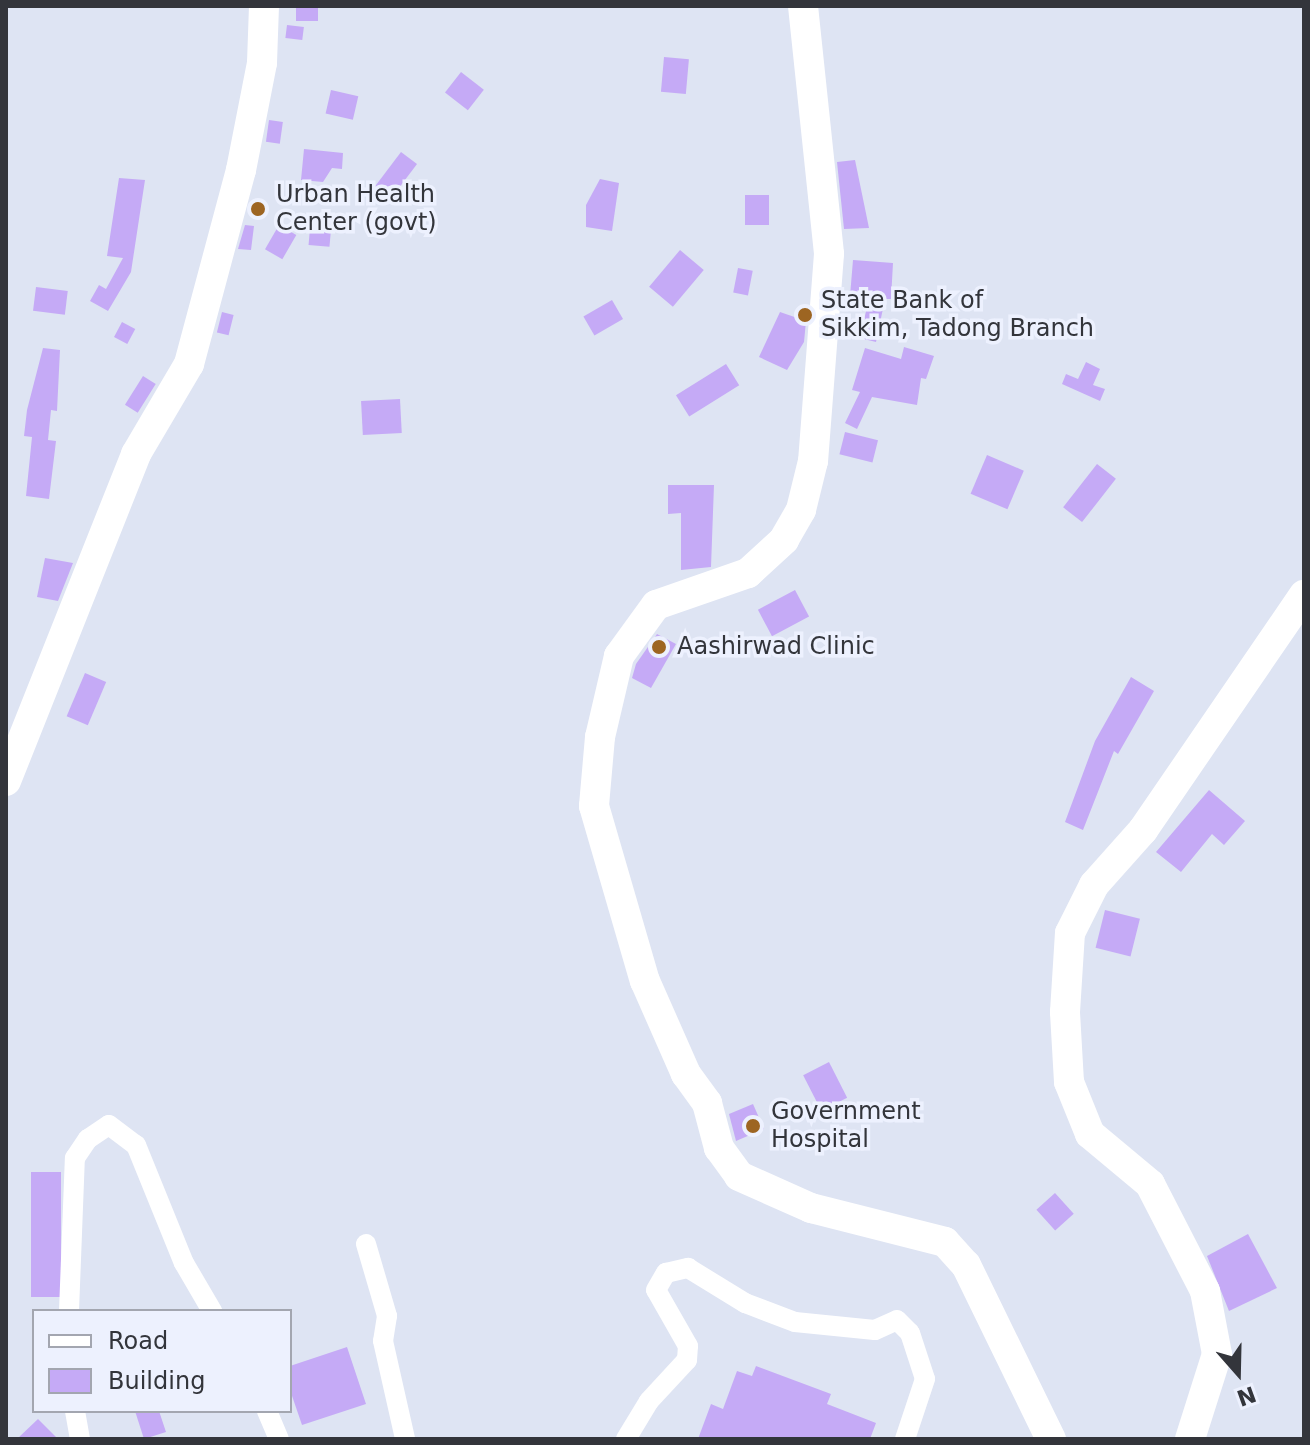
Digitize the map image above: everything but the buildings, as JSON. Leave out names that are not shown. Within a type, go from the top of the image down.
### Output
[{"type":"highway","points":[[6,781],[49,682],[124,481],[189,364],[241,170],[262,63],[264,6]]},
{"type":"highway","points":[[803,6],[829,254],[813,461],[801,510],[784,540],[748,573],[656,605],[619,656],[600,737],[594,806],[645,981],[686,1074],[707,1103],[719,1148],[739,1176],[811,1208],[945,1242],[966,1265],[1051,1439]]},
{"type":"highway","points":[[1190,1439],[1217,1354],[1205,1291],[1150,1184],[1090,1134],[1069,1082],[1065,1012],[1070,933],[1094,885],[1143,830],[1304,595]]},
{"type":"street","points":[[69,1309],[75,1158],[88,1139],[109,1125],[136,1145],[184,1263],[211,1309]]},
{"type":"street","points":[[366,1244],[387,1316],[383,1341],[405,1439]]},
{"type":"street","points":[[626,1439],[649,1401],[687,1360],[688,1346],[656,1290],[666,1273],[688,1268],[745,1303],[795,1322],[875,1330],[897,1320],[910,1333],[925,1379],[905,1439]]},
{"type":"street","points":[[75,1413],[80,1439]]},
{"type":"street","points":[[268,1413],[279,1439]]},
{"type":"place","name":"Urban Health Center (govt)","points":[[258,209]]},
{"type":"place","name":"State Bank of Sikkim, Tadong Branch","points":[[805,315]]},
{"type":"place","name":"Aashirwad Clinic","points":[[659,647]]},
{"type":"place","name":"Government Hospital","points":[[753,1126]]}]
